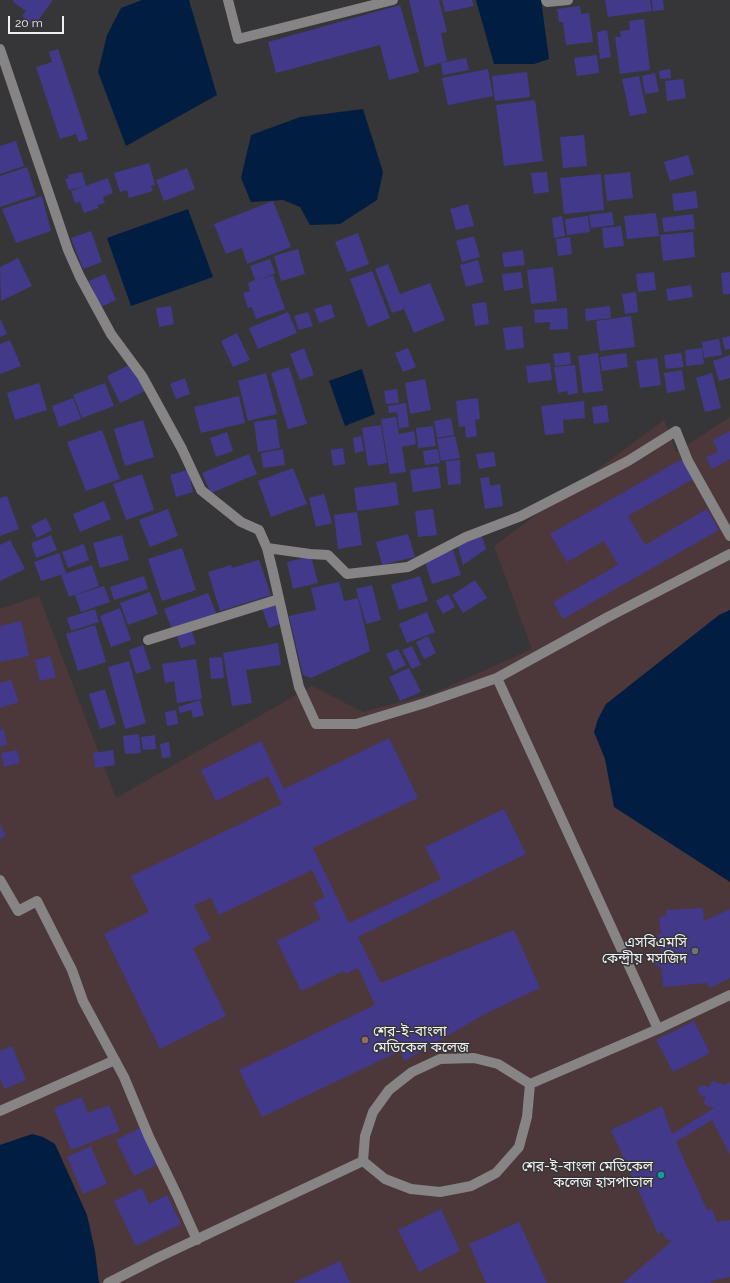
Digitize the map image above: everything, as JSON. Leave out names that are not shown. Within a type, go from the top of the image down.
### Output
[{"type":"street","points":[[228,0],[238,39],[393,0]]},
{"type":"street","points":[[546,0],[547,2],[568,0]]},
{"type":"street","points":[[0,49],[68,250],[80,278],[111,334],[142,376],[182,448],[201,490],[241,522],[259,530],[267,548],[298,687],[316,724],[356,724],[425,704],[497,678],[608,617],[730,554]]},
{"type":"street","points":[[267,548],[328,555],[347,574],[408,567],[466,537],[521,516],[628,461],[676,431],[688,462],[730,536]]},
{"type":"street","points":[[148,640],[279,599]]},
{"type":"street","points":[[497,678],[658,1029]]},
{"type":"street","points":[[0,880],[18,911],[37,901],[72,970],[83,1001],[115,1060],[197,1240]]},
{"type":"street","points":[[530,1084],[658,1029],[730,995]]},
{"type":"street","points":[[362,1161],[365,1136],[373,1112],[389,1090],[412,1072],[440,1059],[474,1058],[498,1064],[530,1084]]},
{"type":"street","points":[[0,1111],[115,1060]]},
{"type":"street","points":[[362,1161],[385,1179],[411,1189],[440,1192],[471,1186],[496,1173],[519,1147],[527,1117],[530,1084]]},
{"type":"street","points":[[108,1283],[362,1161]]},
{"type":"shaded area","name":"শের-ই-বাংলা মেডিকেল কলেজ","points":[[730,417],[730,1283],[0,1283],[0,609],[39,596],[116,798],[312,686],[363,712],[434,693],[532,649],[494,546],[664,420],[676,452]]},
{"type":"water","points":[[142,0],[189,0],[217,95],[126,146],[98,72],[107,35],[121,8]]},
{"type":"water","points":[[476,0],[541,0],[549,59],[534,64],[494,64]]},
{"type":"water","points":[[363,109],[383,172],[377,200],[340,224],[310,225],[300,207],[283,200],[251,202],[241,178],[251,135],[300,117]]},
{"type":"water","points":[[188,209],[213,277],[131,306],[107,238]]},
{"type":"water","points":[[362,369],[375,414],[345,426],[329,381]]},
{"type":"water","points":[[730,610],[730,882],[614,807],[605,759],[594,732],[598,719],[606,704],[719,615]]},
{"type":"water","points":[[32,1134],[43,1137],[55,1144],[87,1215],[95,1251],[99,1283],[0,1283],[0,1145]]},
{"type":"building","points":[[14,0],[53,0],[34,26],[22,16],[26,11],[13,2]]},
{"type":"building","points":[[409,0],[439,0],[447,32],[441,33],[447,61],[425,67]]},
{"type":"building","points":[[442,0],[472,0],[474,6],[445,12]]},
{"type":"building","points":[[605,0],[650,0],[652,11],[608,17]]},
{"type":"building","points":[[652,0],[663,0],[664,10],[653,11]]},
{"type":"building","points":[[400,5],[419,72],[389,80],[380,45],[276,73],[268,42]]},
{"type":"building","points":[[580,6],[581,14],[589,13],[593,42],[566,45],[563,22],[559,22],[557,9]]},
{"type":"building","points":[[644,19],[650,70],[620,74],[615,37],[621,37],[620,31],[630,30],[629,21]]},
{"type":"building","points":[[607,30],[611,57],[600,59],[597,32]]},
{"type":"building","points":[[58,49],[88,139],[79,142],[76,134],[60,139],[36,67],[52,62],[49,52]]},
{"type":"building","points":[[597,55],[599,73],[577,76],[574,58]]},
{"type":"building","points":[[466,58],[469,70],[443,75],[441,63]]},
{"type":"building","points":[[488,69],[493,96],[448,105],[442,78]]},
{"type":"building","points":[[670,69],[671,78],[660,79],[659,71]]},
{"type":"building","points":[[527,72],[530,97],[495,101],[492,76]]},
{"type":"building","points":[[655,73],[659,92],[645,94],[642,76]]},
{"type":"building","points":[[639,76],[647,113],[630,116],[622,79]]},
{"type":"building","points":[[683,79],[686,98],[667,101],[665,81]]},
{"type":"building","points":[[535,100],[543,161],[504,166],[496,105]]},
{"type":"building","points":[[584,135],[587,166],[563,168],[560,137]]},
{"type":"building","points":[[16,141],[24,166],[0,174],[0,146]]},
{"type":"building","points":[[688,155],[694,174],[670,181],[664,162]]},
{"type":"building","points":[[149,163],[155,185],[151,186],[153,191],[129,198],[127,190],[120,192],[114,173]]},
{"type":"building","points":[[27,167],[36,195],[0,207],[0,176]]},
{"type":"building","points":[[187,168],[195,189],[164,201],[156,180]]},
{"type":"building","points":[[82,172],[86,186],[69,190],[65,179],[69,178],[68,175]]},
{"type":"building","points":[[547,172],[549,192],[534,194],[531,173]]},
{"type":"building","points":[[630,172],[633,198],[607,201],[604,175]]},
{"type":"building","points":[[601,174],[604,210],[564,214],[560,178]]},
{"type":"building","points":[[108,178],[113,193],[103,197],[105,203],[97,205],[99,208],[84,213],[80,202],[75,203],[71,191]]},
{"type":"building","points":[[696,191],[698,208],[674,211],[672,194]]},
{"type":"building","points":[[42,196],[51,231],[16,243],[2,209]]},
{"type":"building","points":[[273,201],[291,247],[247,264],[242,248],[226,254],[214,224]]},
{"type":"building","points":[[468,204],[474,226],[456,230],[450,209]]},
{"type":"building","points":[[612,212],[614,225],[591,228],[589,215]]},
{"type":"building","points":[[656,213],[659,236],[627,239],[624,216]]},
{"type":"building","points":[[693,214],[695,229],[664,232],[662,218]]},
{"type":"building","points":[[562,216],[565,236],[554,238],[552,218]]},
{"type":"building","points":[[588,216],[590,232],[567,235],[565,219]]},
{"type":"building","points":[[621,226],[624,246],[604,248],[602,228]]},
{"type":"building","points":[[91,231],[102,262],[83,269],[71,238]]},
{"type":"building","points":[[693,232],[695,257],[663,261],[660,235]]},
{"type":"building","points":[[358,233],[369,264],[347,272],[335,242]]},
{"type":"building","points":[[474,236],[480,257],[462,262],[456,241]]},
{"type":"building","points":[[570,237],[572,254],[558,256],[556,239]]},
{"type":"building","points":[[298,249],[305,274],[281,281],[274,256]]},
{"type":"building","points":[[523,250],[525,265],[504,267],[502,253]]},
{"type":"building","points":[[18,258],[32,286],[1,301],[0,267]]},
{"type":"building","points":[[270,259],[275,273],[259,280],[273,275],[285,309],[256,319],[252,307],[248,308],[243,293],[250,291],[248,283],[255,280],[250,266]]},
{"type":"building","points":[[478,260],[484,282],[466,287],[460,265]]},
{"type":"building","points":[[388,264],[400,294],[430,283],[445,320],[414,333],[404,309],[392,313],[375,269]]},
{"type":"building","points":[[553,267],[557,301],[531,304],[527,270]]},
{"type":"building","points":[[372,271],[390,318],[368,327],[350,279]]},
{"type":"building","points":[[521,272],[523,288],[504,291],[502,274]]},
{"type":"building","points":[[654,272],[656,290],[638,292],[636,274]]},
{"type":"building","points":[[730,272],[730,294],[723,294],[721,273]]},
{"type":"building","points":[[105,274],[116,300],[101,307],[89,281]]},
{"type":"building","points":[[691,285],[693,297],[668,301],[666,289]]},
{"type":"building","points":[[636,292],[638,312],[625,314],[622,294]]},
{"type":"building","points":[[486,302],[489,324],[475,326],[472,304]]},
{"type":"building","points":[[331,304],[335,317],[319,323],[314,309]]},
{"type":"building","points":[[171,306],[174,324],[159,327],[156,308]]},
{"type":"building","points":[[610,306],[611,318],[586,321],[585,309]]},
{"type":"building","points":[[567,308],[568,329],[550,330],[550,322],[535,323],[534,310]]},
{"type":"building","points":[[288,312],[297,333],[258,349],[249,328]]},
{"type":"building","points":[[308,312],[313,326],[299,330],[294,316]]},
{"type":"building","points":[[631,316],[635,347],[600,351],[596,321]]},
{"type":"building","points":[[0,318],[7,334],[0,337]]},
{"type":"building","points":[[522,326],[524,348],[506,350],[503,328]]},
{"type":"building","points":[[237,333],[250,360],[233,367],[221,341]]},
{"type":"building","points":[[730,336],[730,349],[725,350],[722,338]]},
{"type":"building","points":[[719,339],[722,355],[704,358],[702,342]]},
{"type":"building","points":[[10,340],[21,366],[0,374],[0,344]]},
{"type":"building","points":[[304,348],[314,375],[300,380],[290,354]]},
{"type":"building","points":[[408,348],[416,367],[403,372],[395,353]]},
{"type":"building","points":[[702,348],[704,364],[686,366],[685,350]]},
{"type":"building","points":[[570,352],[571,364],[555,366],[553,354]]},
{"type":"building","points":[[598,353],[603,391],[583,393],[578,356]]},
{"type":"building","points":[[626,353],[628,367],[602,371],[600,357]]},
{"type":"building","points":[[681,353],[684,367],[666,369],[664,355]]},
{"type":"building","points":[[730,355],[730,378],[719,381],[713,361]]},
{"type":"building","points":[[657,358],[661,385],[640,388],[636,361]]},
{"type":"building","points":[[550,363],[552,380],[528,383],[526,366]]},
{"type":"building","points":[[131,364],[145,391],[120,403],[107,376]]},
{"type":"building","points":[[575,365],[578,393],[568,395],[567,391],[558,393],[554,367]]},
{"type":"building","points":[[289,367],[307,424],[288,429],[271,373]]},
{"type":"building","points":[[682,370],[685,390],[667,393],[664,373]]},
{"type":"building","points":[[266,373],[277,414],[248,421],[238,381]]},
{"type":"building","points":[[712,373],[721,408],[705,412],[696,378]]},
{"type":"building","points":[[185,378],[190,394],[176,399],[170,384]]},
{"type":"building","points":[[425,379],[431,410],[410,414],[405,383]]},
{"type":"building","points":[[39,383],[47,410],[15,420],[7,393]]},
{"type":"building","points":[[105,383],[114,406],[82,418],[73,395]]},
{"type":"building","points":[[397,389],[399,403],[386,404],[384,391]]},
{"type":"building","points":[[239,396],[245,423],[201,433],[194,407]]},
{"type":"building","points":[[73,398],[81,419],[59,427],[52,406]]},
{"type":"building","points":[[478,398],[480,419],[475,420],[477,436],[466,438],[465,426],[459,427],[456,401]]},
{"type":"building","points":[[584,401],[585,418],[563,420],[564,433],[545,435],[541,406]]},
{"type":"building","points":[[406,403],[409,427],[399,428],[397,412],[389,413],[388,406]]},
{"type":"building","points":[[607,405],[609,422],[594,424],[592,407]]},
{"type":"building","points":[[396,417],[399,434],[414,431],[416,444],[402,447],[406,472],[390,474],[381,419]]},
{"type":"building","points":[[451,418],[454,435],[437,438],[434,421]]},
{"type":"building","points":[[276,419],[280,448],[258,452],[254,422]]},
{"type":"building","points":[[143,420],[154,457],[125,466],[114,429]]},
{"type":"building","points":[[381,425],[387,463],[368,466],[362,428]]},
{"type":"building","points":[[433,426],[436,446],[418,448],[416,428]]},
{"type":"building","points":[[102,430],[120,479],[86,491],[67,442]]},
{"type":"building","points":[[730,431],[730,459],[712,469],[706,457],[718,452],[713,440]]},
{"type":"building","points":[[227,432],[233,451],[216,457],[210,438]]},
{"type":"building","points":[[361,436],[364,451],[355,453],[353,438]]},
{"type":"building","points":[[455,436],[460,458],[441,461],[437,439]]},
{"type":"building","points":[[343,448],[345,464],[333,466],[331,450]]},
{"type":"building","points":[[283,449],[285,465],[263,468],[261,453]]},
{"type":"building","points":[[438,449],[440,463],[425,465],[423,451]]},
{"type":"building","points":[[494,452],[496,466],[479,469],[476,454]]},
{"type":"building","points":[[249,454],[257,474],[211,493],[202,473]]},
{"type":"building","points":[[682,459],[693,479],[628,516],[645,545],[707,509],[719,530],[563,619],[553,602],[618,565],[604,541],[567,562],[550,534]]},
{"type":"building","points":[[460,460],[461,484],[448,485],[446,461]]},
{"type":"building","points":[[438,466],[441,488],[413,492],[410,470]]},
{"type":"building","points":[[293,468],[307,504],[271,517],[258,481]]},
{"type":"building","points":[[188,470],[193,492],[176,497],[170,475]]},
{"type":"building","points":[[142,474],[154,510],[126,520],[113,484]]},
{"type":"building","points":[[489,477],[490,486],[500,484],[503,506],[485,509],[480,478]]},
{"type":"building","points":[[396,482],[399,505],[357,511],[354,488]]},
{"type":"building","points":[[324,494],[332,523],[316,527],[309,498]]},
{"type":"building","points":[[7,496],[19,529],[0,536],[0,498]]},
{"type":"building","points":[[104,501],[111,519],[80,532],[73,514]]},
{"type":"building","points":[[168,509],[178,536],[150,547],[139,520]]},
{"type":"building","points":[[433,509],[437,535],[418,537],[415,511]]},
{"type":"building","points":[[357,512],[362,545],[338,549],[334,515]]},
{"type":"building","points":[[46,518],[52,530],[37,538],[31,526]]},
{"type":"building","points":[[408,534],[415,557],[382,565],[376,542]]},
{"type":"building","points":[[51,535],[57,550],[36,558],[31,543]]},
{"type":"building","points":[[122,535],[129,560],[100,568],[93,543]]},
{"type":"building","points":[[482,536],[486,549],[463,565],[457,544]]},
{"type":"building","points":[[10,540],[25,569],[0,581],[0,545]]},
{"type":"building","points":[[84,544],[89,560],[68,568],[62,552]]},
{"type":"building","points":[[182,548],[196,590],[162,601],[148,559]]},
{"type":"building","points":[[453,550],[461,575],[432,584],[424,559]]},
{"type":"building","points":[[59,553],[66,573],[41,581],[34,562]]},
{"type":"building","points":[[311,556],[318,583],[293,589],[287,562]]},
{"type":"building","points":[[259,560],[271,595],[220,611],[208,572],[231,565],[232,568]]},
{"type":"building","points":[[92,565],[99,586],[69,597],[61,575]]},
{"type":"building","points":[[144,576],[148,589],[114,600],[110,587]]},
{"type":"building","points":[[420,576],[428,601],[399,610],[391,585]]},
{"type":"building","points":[[475,580],[487,598],[463,613],[452,595]]},
{"type":"building","points":[[339,582],[344,601],[358,598],[370,651],[311,678],[303,675],[289,616],[316,610],[311,588]]},
{"type":"building","points":[[372,585],[381,620],[366,624],[356,589]]},
{"type":"building","points":[[104,586],[110,602],[81,612],[75,595]]},
{"type":"building","points":[[150,592],[158,614],[128,625],[120,603]]},
{"type":"building","points":[[208,593],[217,615],[173,632],[164,609]]},
{"type":"building","points":[[448,594],[455,607],[443,614],[436,601]]},
{"type":"building","points":[[274,603],[282,623],[269,628],[262,608]]},
{"type":"building","points":[[120,608],[131,640],[111,647],[100,616]]},
{"type":"building","points":[[95,609],[99,622],[71,631],[67,618]]},
{"type":"building","points":[[427,612],[435,632],[407,643],[399,624]]},
{"type":"building","points":[[21,621],[29,656],[0,662],[0,626]]},
{"type":"building","points":[[95,625],[106,662],[78,671],[66,634]]},
{"type":"building","points":[[191,629],[196,644],[181,648],[176,634]]},
{"type":"building","points":[[428,636],[436,653],[424,659],[416,642]]},
{"type":"building","points":[[278,643],[281,665],[246,670],[252,703],[232,706],[223,653]]},
{"type":"building","points":[[143,645],[151,669],[136,674],[129,650]]},
{"type":"building","points":[[412,646],[421,665],[412,669],[402,650]]},
{"type":"building","points":[[398,649],[406,665],[394,671],[386,654]]},
{"type":"building","points":[[50,656],[56,677],[40,681],[35,660]]},
{"type":"building","points":[[222,657],[224,678],[211,679],[209,658]]},
{"type":"building","points":[[196,659],[202,699],[177,703],[174,681],[165,683],[162,664]]},
{"type":"building","points":[[129,661],[146,723],[125,729],[108,667]]},
{"type":"building","points":[[409,668],[421,692],[400,701],[389,677]]},
{"type":"building","points":[[11,680],[19,702],[0,708],[0,683]]},
{"type":"building","points":[[105,689],[116,724],[100,729],[89,694]]},
{"type":"building","points":[[200,700],[204,715],[193,718],[191,710],[180,713],[178,707]]},
{"type":"building","points":[[176,710],[178,724],[167,726],[165,712]]},
{"type":"building","points":[[4,729],[7,745],[0,747],[0,730]]},
{"type":"building","points":[[139,734],[141,753],[125,754],[123,736]]},
{"type":"building","points":[[155,735],[156,749],[143,750],[141,737]]},
{"type":"building","points":[[389,738],[418,798],[313,848],[349,923],[441,879],[425,847],[504,809],[526,854],[358,937],[381,983],[514,930],[540,988],[487,1013],[404,1061],[400,1051],[262,1117],[239,1070],[375,1005],[358,968],[346,974],[344,971],[301,991],[277,941],[321,919],[313,903],[325,897],[312,870],[219,915],[211,898],[194,905],[211,939],[193,948],[226,1016],[160,1049],[104,934],[149,912],[131,876],[282,804],[268,776],[216,801],[201,770],[261,741],[284,789]]},
{"type":"building","points":[[169,742],[171,757],[162,758],[160,744]]},
{"type":"building","points":[[17,750],[20,763],[4,767],[1,753]]},
{"type":"building","points":[[113,750],[115,765],[95,768],[93,753]]},
{"type":"building","points":[[0,824],[6,836],[0,839]]},
{"type":"building","name":"এসবিএমসি কেন্দ্রীয় মসজিদ","points":[[703,908],[704,921],[730,909],[730,978],[710,988],[707,983],[663,987],[661,967],[657,966],[653,962],[654,957],[661,955],[660,947],[658,947],[657,934],[661,934],[659,917],[666,916],[666,910]]},
{"type":"building","points":[[694,1021],[710,1053],[673,1072],[656,1040]]},
{"type":"building","points":[[12,1046],[26,1080],[4,1089],[0,1079],[0,1051]]},
{"type":"building","name":"শের-ই-বাংলা মেডিকেল কলেজ হাসপাতাল","points":[[712,1081],[724,1085],[730,1082],[730,1155],[712,1120],[676,1142],[707,1210],[712,1209],[717,1222],[730,1220],[730,1277],[715,1280],[710,1283],[623,1283],[672,1241],[666,1239],[662,1232],[658,1234],[611,1130],[662,1106],[672,1134],[714,1108],[703,1104],[706,1097],[700,1095],[697,1089],[703,1085],[709,1087]]},
{"type":"building","points":[[82,1097],[88,1113],[109,1105],[120,1131],[71,1150],[54,1108]]},
{"type":"building","points":[[140,1128],[158,1164],[134,1176],[116,1140]]},
{"type":"building","points":[[91,1146],[107,1184],[83,1194],[67,1157]]},
{"type":"building","points":[[142,1188],[149,1204],[167,1195],[181,1224],[136,1246],[114,1201]]},
{"type":"building","points":[[441,1209],[460,1251],[419,1272],[398,1230]]},
{"type":"building","name":"শের-ই-বাংলা মেডিকেল কলেজ হাসপাতাল","points":[[519,1222],[547,1283],[486,1283],[469,1244]]},
{"type":"building","points":[[340,1261],[350,1283],[293,1283]]},
{"type":"place","name":"এসবিএমসি কেন্দ্রীয় মসজিদ","points":[[695,951]]},
{"type":"place","name":"শের-ই-বাংলা মেডিকেল কলেজ","points":[[365,1040]]},
{"type":"place","name":"শের-ই-বাংলা মেডিকেল কলেজ হাসপাতাল","points":[[661,1175]]}]
